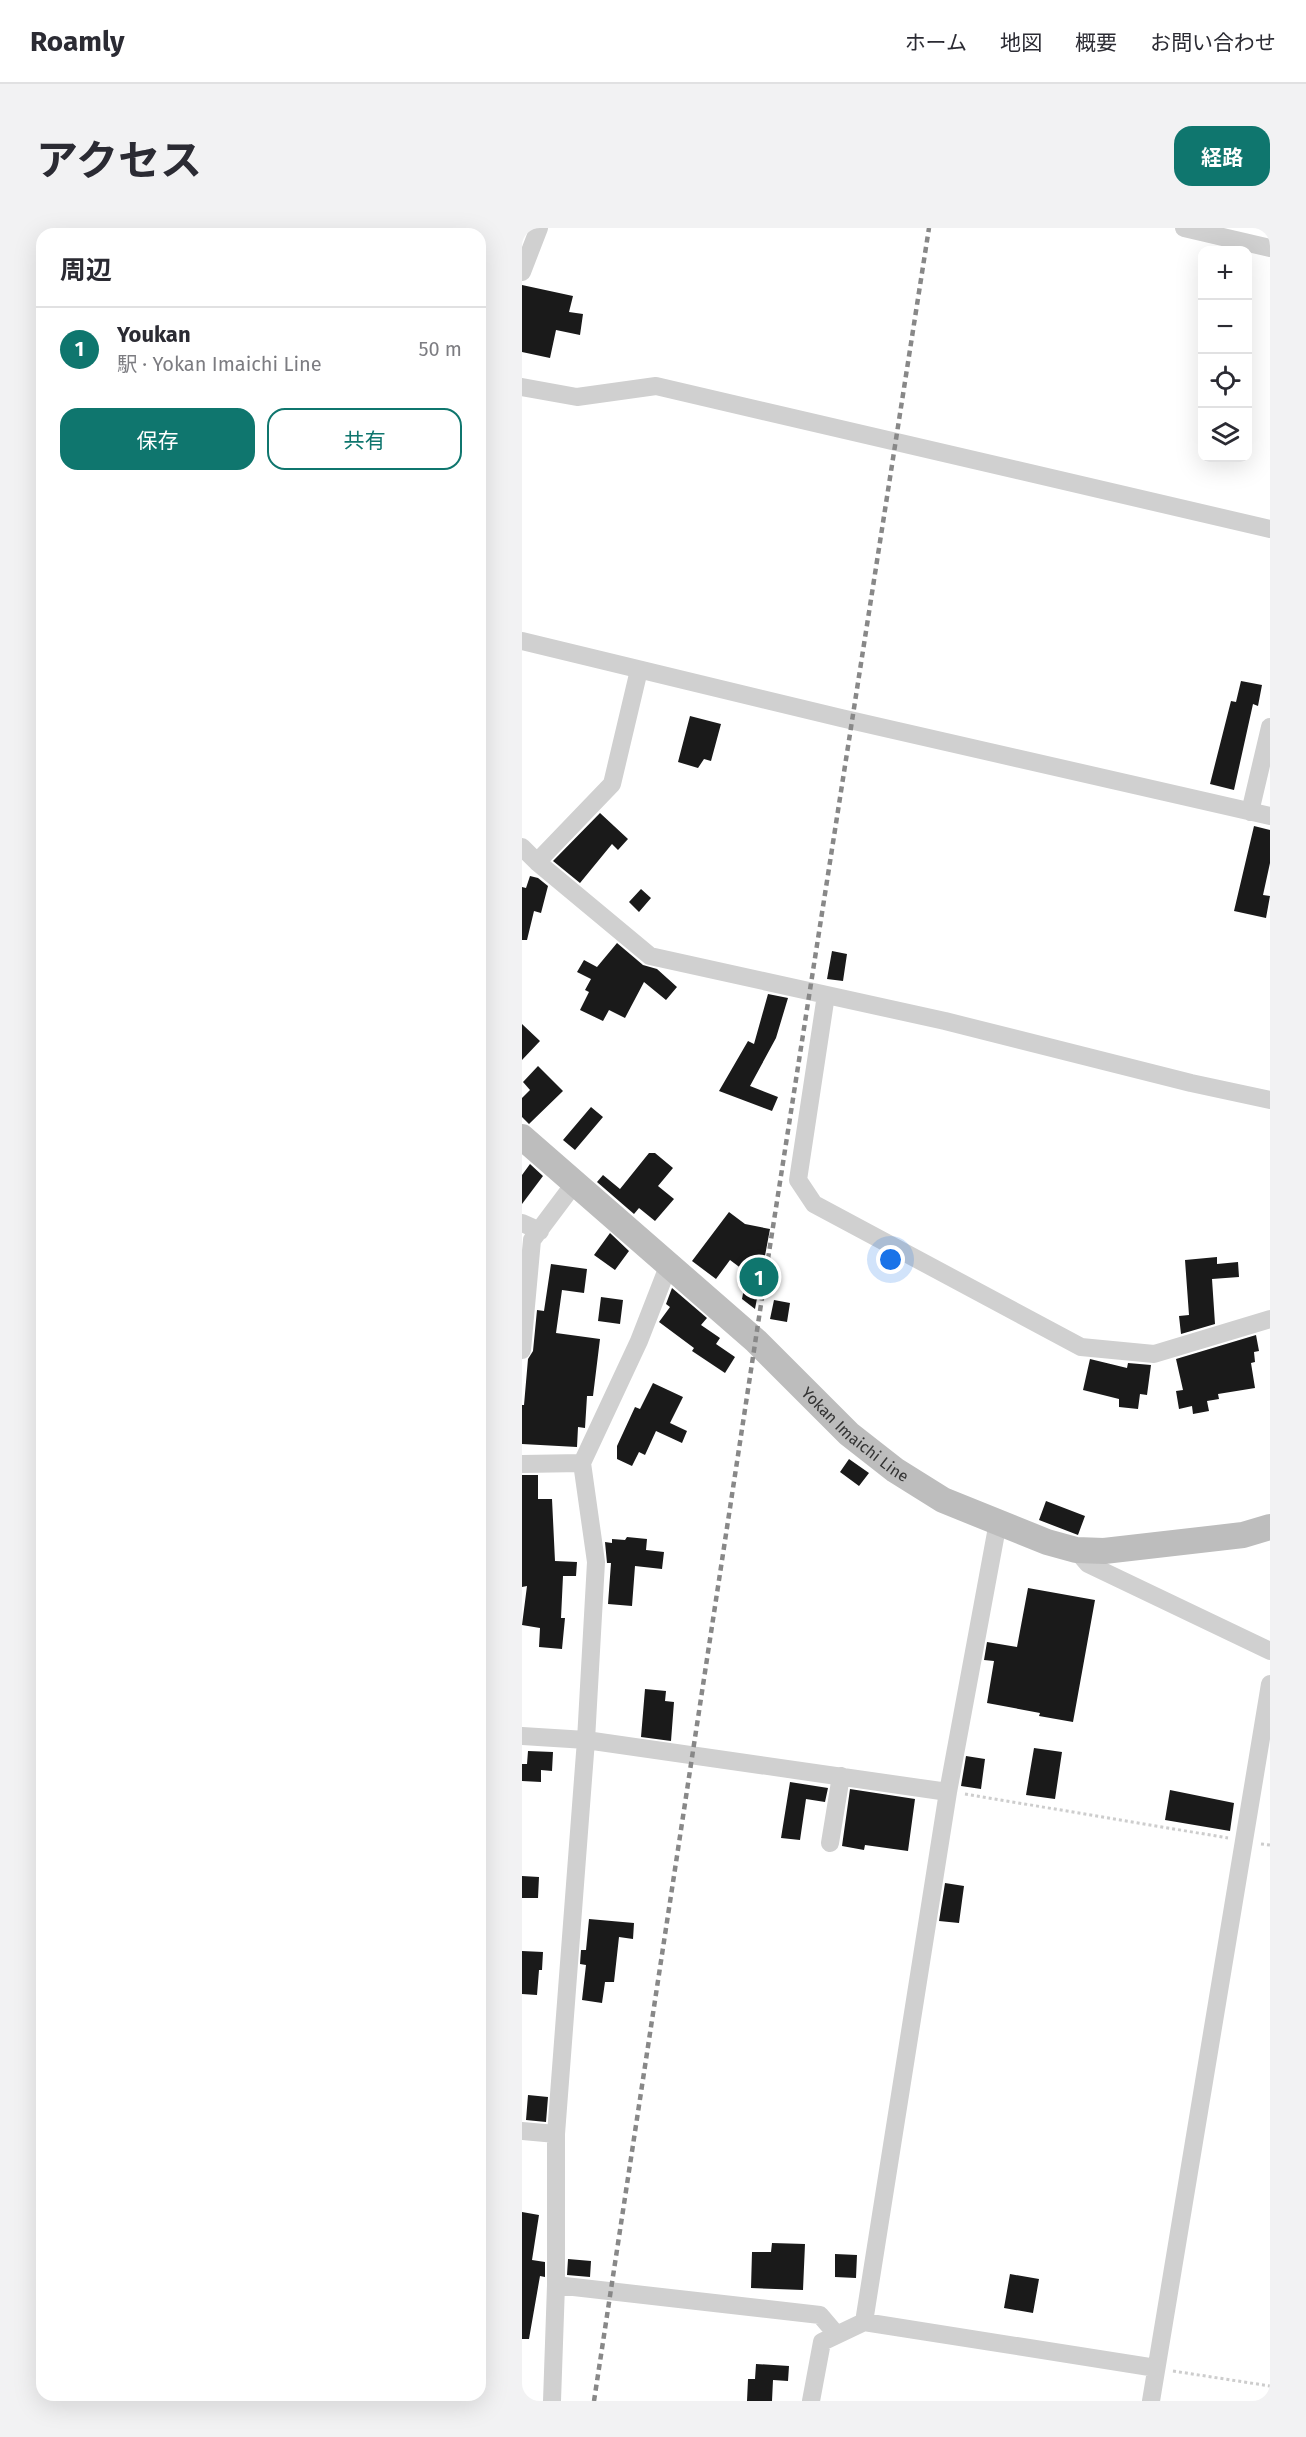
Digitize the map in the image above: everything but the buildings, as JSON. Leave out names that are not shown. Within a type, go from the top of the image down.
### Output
[{"type":"main road","name":"Yokan Imaichi Line","points":[[522,1137],[756,1341],[849,1434],[895,1470],[943,1500],[1047,1542],[1076,1550],[1104,1551],[1243,1535],[1270,1527]]},
{"type":"street","points":[[522,272],[539,228]]},
{"type":"street","points":[[1184,228],[1270,249]]},
{"type":"street","points":[[522,387],[577,397],[656,386],[1270,529]]},
{"type":"street","points":[[522,641],[1270,816]]},
{"type":"street","points":[[537,862],[612,784],[639,670]]},
{"type":"street","points":[[1250,812],[1270,727]]},
{"type":"street","points":[[522,847],[650,956],[956,1024],[1191,1083],[1270,1100]]},
{"type":"street","points":[[826,995],[798,1180],[814,1204],[1081,1347],[1154,1354],[1270,1319]]},
{"type":"street","points":[[522,1350],[531,1240],[574,1184]]},
{"type":"street","points":[[522,1223],[540,1231]]},
{"type":"street","points":[[552,2401],[556,2285],[556,2134],[586,1740],[596,1562],[582,1463],[639,1341],[669,1264]]},
{"type":"street","points":[[522,1464],[582,1463]]},
{"type":"street","points":[[864,2322],[948,1792],[998,1522]]},
{"type":"street","points":[[1076,1550],[1088,1564],[1270,1651]]},
{"type":"street","points":[[1151,2401],[1270,1684]]},
{"type":"street","points":[[522,1736],[586,1740],[948,1792]]},
{"type":"street","points":[[830,1843],[841,1776]]},
{"type":"street","points":[[522,2131],[556,2134]]},
{"type":"street","points":[[556,2285],[820,2315],[837,2335]]},
{"type":"street","points":[[812,2401],[822,2342],[864,2322],[1156,2368]]},
{"type":"path","points":[[948,1792],[1243,1840]]},
{"type":"path","points":[[1156,2368],[1270,2386]]},
{"type":"railway","points":[[594,2401],[765,1278],[929,228]]},
{"type":"place","name":"Youkan","points":[[759,1277]]}]
